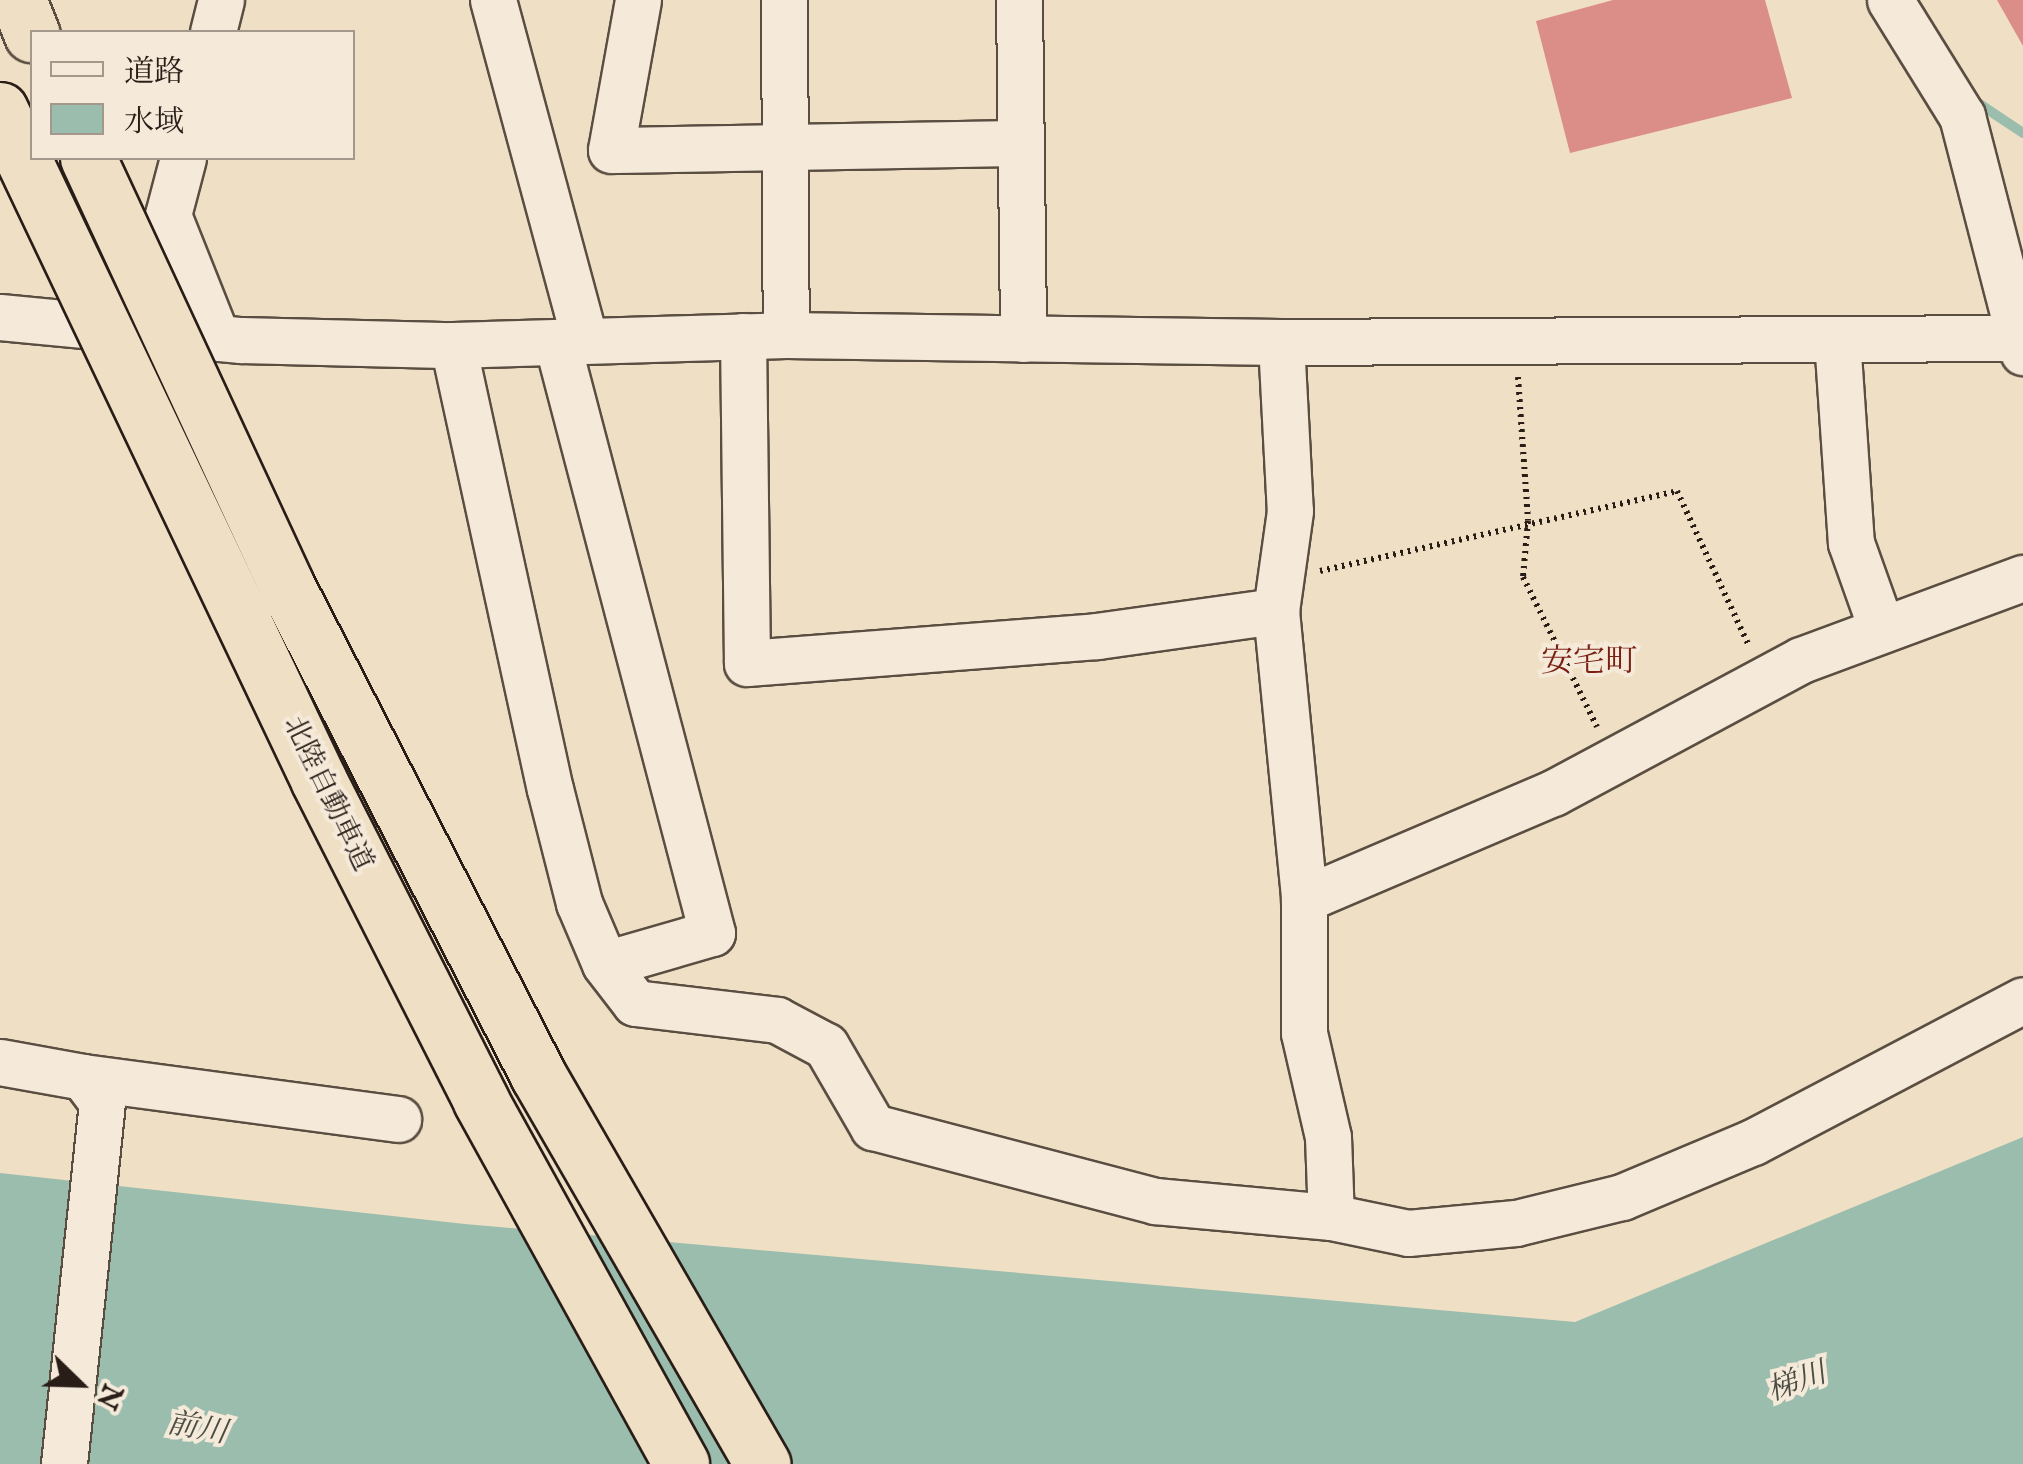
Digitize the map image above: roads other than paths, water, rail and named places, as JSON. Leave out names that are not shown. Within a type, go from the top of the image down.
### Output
[{"type":"highway","points":[[18,0],[30,30]]},
{"type":"highway","name":"北陸自動車道","points":[[0,110],[319,781],[481,1101],[682,1464]]},
{"type":"highway","points":[[89,160],[286,585],[538,1075],[763,1464]]},
{"type":"street","points":[[214,30],[221,0]]},
{"type":"street","points":[[492,0],[712,934],[604,964]]},
{"type":"street","points":[[638,0],[611,150],[1021,143]]},
{"type":"street","points":[[784,0],[784,149],[764,336],[747,663],[1097,636],[1279,593]]},
{"type":"street","points":[[1019,0],[1022,339]]},
{"type":"street","points":[[0,317],[216,338],[453,344],[764,336],[1282,342],[2022,343],[1962,116],[1890,0]]},
{"type":"street","points":[[182,160],[168,216],[216,338]]},
{"type":"street","points":[[1837,340],[1851,543],[1882,630]]},
{"type":"street","points":[[1282,342],[1290,511],[1279,593],[1304,898],[1304,1033],[1328,1137],[1331,1217]]},
{"type":"street","points":[[453,344],[550,788],[580,903],[604,964],[635,1003],[777,1020],[826,1046],[873,1127],[1155,1201],[1331,1217],[1408,1232],[1516,1223],[1622,1196],[1753,1142],[2023,1000]]},
{"type":"street","points":[[1304,898],[1553,793],[1765,679],[2023,578]]},
{"type":"street","points":[[0,1062],[83,1077],[398,1119]]},
{"type":"street","points":[[64,1464],[102,1102],[83,1077]]},
{"type":"water","points":[[2023,1137],[2023,1464],[0,1464],[0,1173],[465,1224],[1575,1322]]},
{"type":"waterway","points":[[1978,103],[2023,133]]},
{"type":"district","name":"安宅町","points":[[1589,663]]},
{"type":"water label","name":"梯川","points":[[1797,1383]]},
{"type":"water label","name":"前川","points":[[197,1429]]}]
